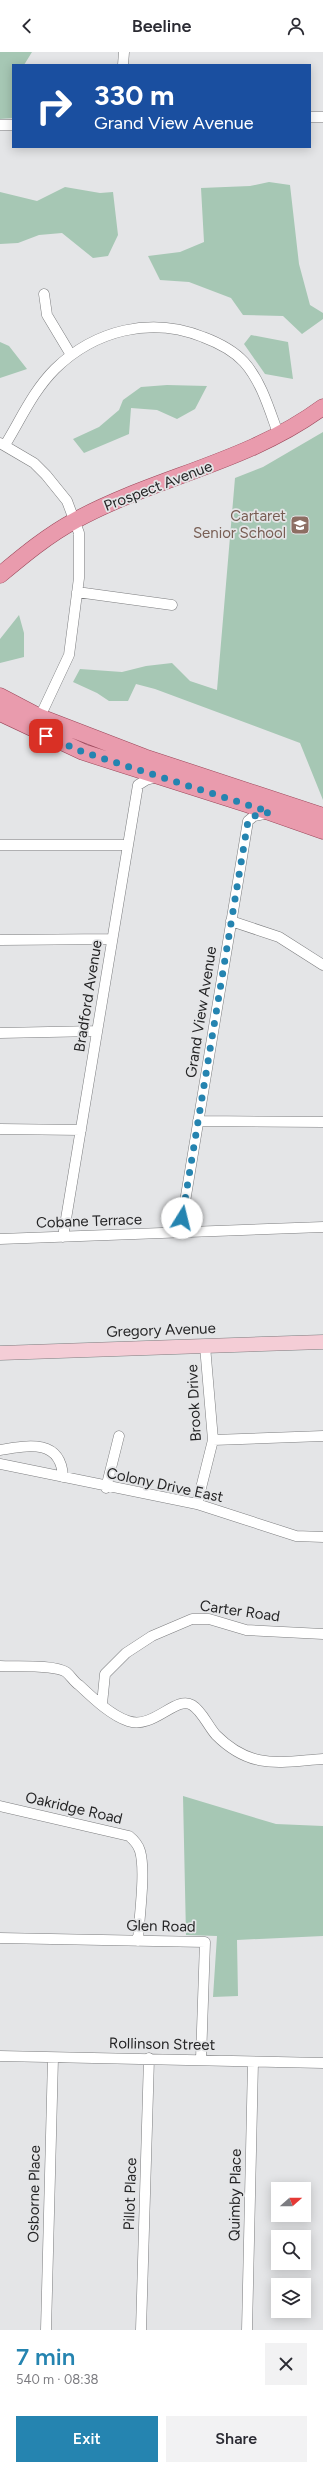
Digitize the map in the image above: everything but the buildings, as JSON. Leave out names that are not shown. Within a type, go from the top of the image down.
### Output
[{"type":"main road","name":"Prospect Avenue","points":[[0,575],[44,540],[75,520],[111,503],[240,455],[279,436],[323,407]]},
{"type":"main road","points":[[0,696],[37,724]]},
{"type":"main road","points":[[0,713],[37,724],[141,770],[323,816]]},
{"type":"main road","points":[[141,770],[251,799],[270,812],[323,831]]},
{"type":"main road","name":"Gregory Avenue","points":[[0,1353],[323,1342]]},
{"type":"street","points":[[123,64],[124,52]]},
{"type":"street","points":[[311,117],[323,117]]},
{"type":"street","points":[[0,125],[12,125]]},
{"type":"street","points":[[44,294],[47,315],[71,355]]},
{"type":"street","points":[[37,724],[67,663],[77,592],[80,545],[75,520],[67,501],[46,474],[34,463],[3,444],[41,384],[71,355],[103,338],[132,328],[158,326],[193,333],[224,346],[244,362],[263,396],[279,436]]},
{"type":"street","points":[[77,592],[172,605]]},
{"type":"street","name":"Bradford Avenue","points":[[63,1237],[141,770]]},
{"type":"street","name":"Grand View Avenue","points":[[180,1232],[248,821],[254,816],[270,812]]},
{"type":"street","points":[[0,845],[128,845]]},
{"type":"street","points":[[231,921],[279,937],[323,965]]},
{"type":"street","points":[[0,940],[112,939]]},
{"type":"street","points":[[0,1033],[97,1031]]},
{"type":"street","points":[[198,1121],[323,1122]]},
{"type":"street","points":[[0,1129],[81,1130]]},
{"type":"street","name":"Cobane Terrace","points":[[0,1240],[323,1227]]},
{"type":"street","name":"Brook Drive","points":[[197,1504],[214,1440],[205,1346]]},
{"type":"street","points":[[106,1488],[119,1436]]},
{"type":"street","points":[[214,1440],[323,1436]]},
{"type":"street","points":[[0,1450],[40,1446],[54,1452],[63,1463],[64,1477]]},
{"type":"street","name":"Colony Drive East","points":[[0,1464],[64,1477],[106,1488],[197,1504],[296,1536],[323,1537]]},
{"type":"street","name":"Carter Road","points":[[102,1704],[104,1674],[126,1653],[152,1636],[192,1619],[209,1619],[246,1630],[323,1634]]},
{"type":"street","points":[[0,1666],[55,1669],[66,1672],[102,1704],[128,1721],[141,1722],[157,1717],[173,1706],[183,1702],[191,1705],[216,1735],[241,1755],[252,1760],[273,1762],[323,1759]]},
{"type":"street","name":"Oakridge Road","points":[[0,1806],[129,1836],[135,1841],[140,1851],[141,1871],[138,1941]]},
{"type":"street","name":"Glen Road","points":[[0,1938],[205,1942],[201,2059]]},
{"type":"street","name":"Rollinson Street","points":[[0,2056],[53,2058],[201,2059],[253,2062],[323,2063]]},
{"type":"street","name":"Osborne Place","points":[[46,2330],[53,2058]]},
{"type":"street","name":"Pillot Place","points":[[141,2330],[149,2058]]},
{"type":"street","name":"Quimby Place","points":[[248,2330],[253,2062]]},
{"type":"green space","points":[[0,52],[32,52],[25,64],[12,64],[12,118],[0,119]]},
{"type":"green space","points":[[269,182],[290,185],[299,264],[310,305],[323,313],[323,319],[302,334],[283,316],[243,315],[231,298],[189,282],[160,280],[148,256],[180,252],[204,242],[201,188],[250,186]]},
{"type":"green space","points":[[65,187],[100,193],[113,192],[118,235],[108,256],[93,258],[62,233],[39,235],[18,243],[0,244],[0,192],[37,201]]},
{"type":"green space","points":[[251,335],[288,342],[293,379],[265,374],[244,344]]},
{"type":"green space","points":[[0,342],[9,346],[27,369],[0,378]]},
{"type":"green space","points":[[167,385],[207,386],[195,409],[177,419],[157,410],[131,408],[129,434],[84,453],[73,439],[99,427],[119,410],[123,400],[141,387]]},
{"type":"green space","points":[[323,432],[323,800],[300,743],[155,689],[136,684],[128,701],[109,701],[97,693],[73,682],[80,669],[122,672],[146,666],[172,663],[190,681],[217,690],[235,478],[263,467]]},
{"type":"green space","points":[[19,615],[24,633],[24,657],[0,663],[0,639]]},
{"type":"green space","points":[[183,1796],[276,1824],[323,1826],[323,1936],[237,1940],[238,1996],[213,1997],[217,1936],[186,1935]]},
{"type":"place","name":"Cartaret Senior School","points":[[300,525]]},
{"type":"route","points":[[46,736],[83,752],[140,769],[270,812],[254,816],[248,821],[182,1218]]}]
